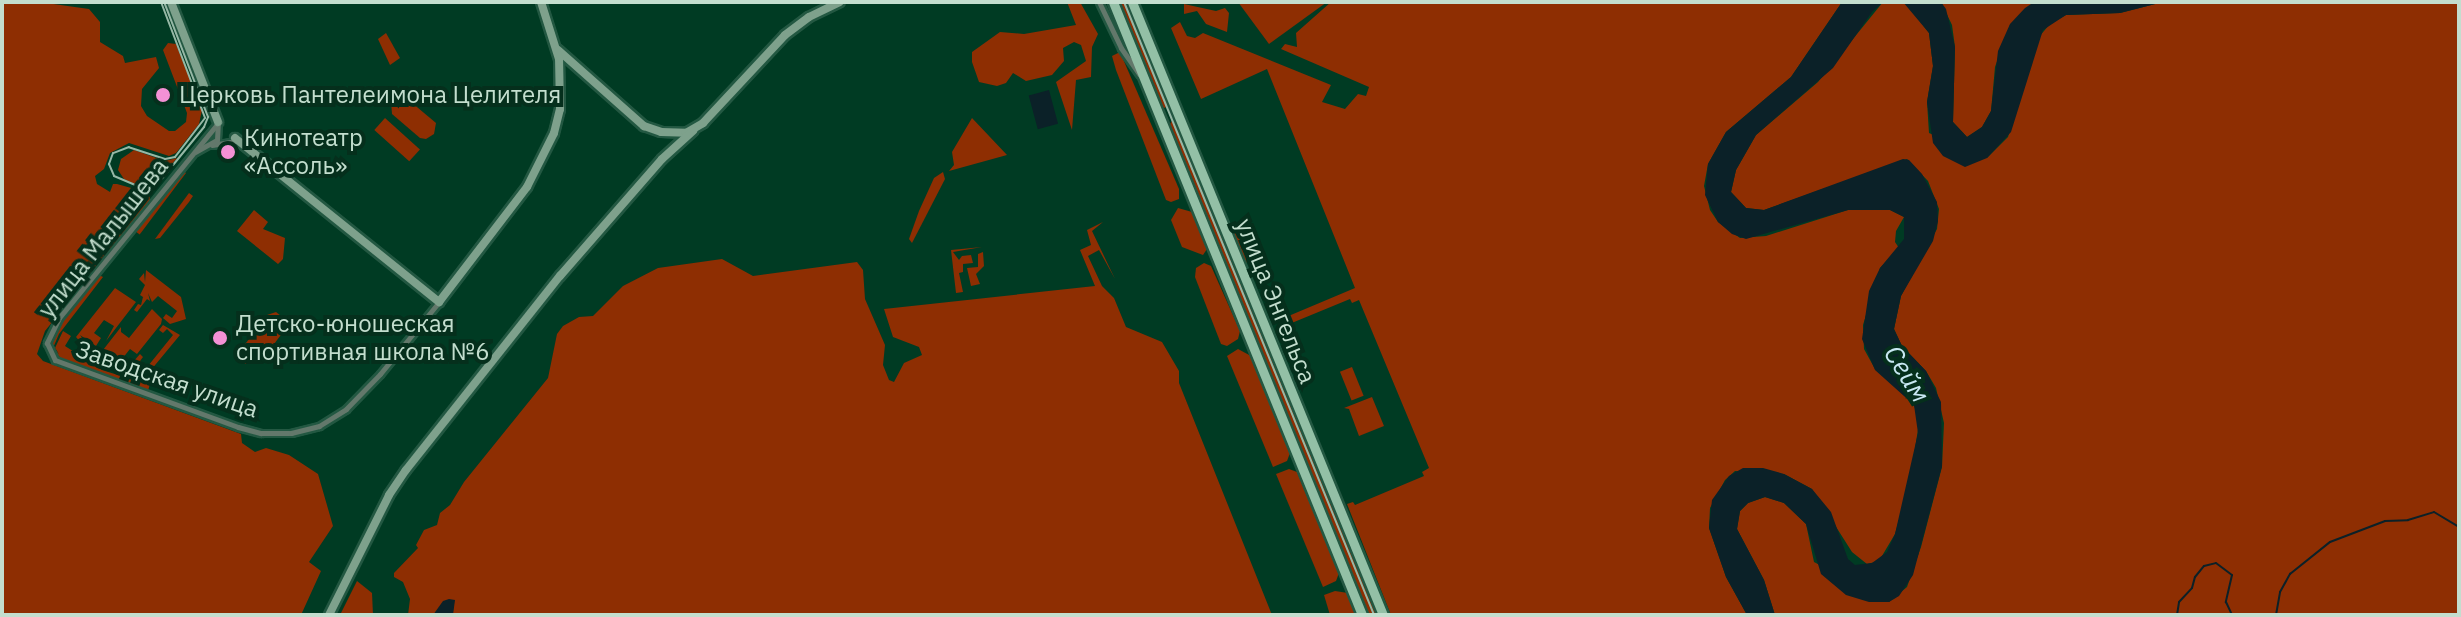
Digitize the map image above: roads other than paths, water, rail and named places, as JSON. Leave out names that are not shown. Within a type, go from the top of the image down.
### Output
[{"type":"main road","name":"улица Энгельса","points":[[1113,2],[1362,615]]},
{"type":"main road","name":"улица Энгельса","points":[[1132,2],[1383,615]]},
{"type":"main road","points":[[1152,100],[1158,110],[1166,112],[1171,105],[1169,94]]},
{"type":"main road","points":[[1166,136],[1164,125],[1170,118],[1176,118],[1183,127]]},
{"type":"street","points":[[171,2],[218,122],[220,134],[208,147]]},
{"type":"street","name":"Заводская улица","points":[[47,348],[61,363],[261,433],[291,433],[319,426],[346,409],[439,302],[544,160],[560,109],[560,72],[557,48],[541,2]]},
{"type":"street","points":[[329,615],[389,495],[406,470],[560,276],[662,159],[785,35],[809,17],[840,2]]},
{"type":"street","points":[[1099,2],[1121,49],[1145,81]]},
{"type":"street","name":"Заводская улица","points":[[557,48],[572,64]]},
{"type":"street","points":[[560,72],[563,65],[572,64],[644,126],[674,133],[693,131]]},
{"type":"street","points":[[218,122],[236,140],[439,302]]},
{"type":"street","name":"улица Малышева","points":[[47,348],[48,337],[59,318],[218,122]]},
{"type":"street","name":"улица Малышева","points":[[194,153],[236,140]]},
{"type":"water","name":"Сейм","points":[[1842,2],[1883,2],[1872,12],[1833,68],[1756,135],[1736,170],[1731,192],[1746,208],[1764,210],[1903,159],[1909,160],[1922,174],[1937,202],[1938,221],[1933,241],[1901,296],[1894,329],[1902,346],[1926,371],[1941,402],[1942,466],[1913,575],[1899,596],[1889,602],[1869,602],[1846,595],[1821,574],[1806,524],[1784,503],[1765,497],[1748,503],[1740,511],[1737,529],[1764,580],[1775,615],[1747,615],[1726,577],[1709,528],[1712,500],[1729,476],[1743,468],[1763,468],[1784,474],[1812,489],[1831,512],[1848,559],[1855,565],[1872,563],[1887,552],[1895,534],[1918,433],[1914,405],[1875,370],[1862,339],[1869,291],[1880,268],[1904,239],[1904,217],[1890,210],[1848,210],[1746,239],[1732,234],[1718,222],[1705,195],[1708,164],[1726,132],[1791,77]]},
{"type":"water","points":[[1903,2],[1941,2],[1946,9],[1955,47],[1953,122],[1967,137],[1982,127],[1991,111],[1998,51],[2010,24],[2025,8],[2034,2],[2163,2],[2120,13],[2066,15],[2043,30],[2011,132],[1987,158],[1965,167],[1943,156],[1933,143],[1927,102],[1933,66],[1929,33]]},
{"type":"water","points":[[1049,90],[1058,124],[1038,129],[1029,95]]},
{"type":"water","points":[[455,600],[453,615],[433,615],[443,601]]},
{"type":"waterway","points":[[2276,615],[2280,592],[2290,574],[2330,542],[2385,521],[2408,520],[2434,512],[2459,527]]},
{"type":"waterway","points":[[2177,615],[2179,602],[2192,588],[2195,577],[2204,566],[2216,563],[2232,575],[2226,602],[2232,615]]},
{"type":"tram line","points":[[161,2],[205,118],[175,157],[165,159],[129,147],[113,153],[109,164],[114,176],[145,189],[160,181],[204,127],[208,117],[164,2]]},
{"type":"tram line","points":[[1124,2],[1374,615]]},
{"type":"place","name":"Церковь Пантелеимона Целителя","points":[[163,95]]},
{"type":"place","name":"Кинотеатр «Ассоль»","points":[[228,152]]},
{"type":"place","name":"Детско-юношеская спортивная школа №6","points":[[220,338]]}]
